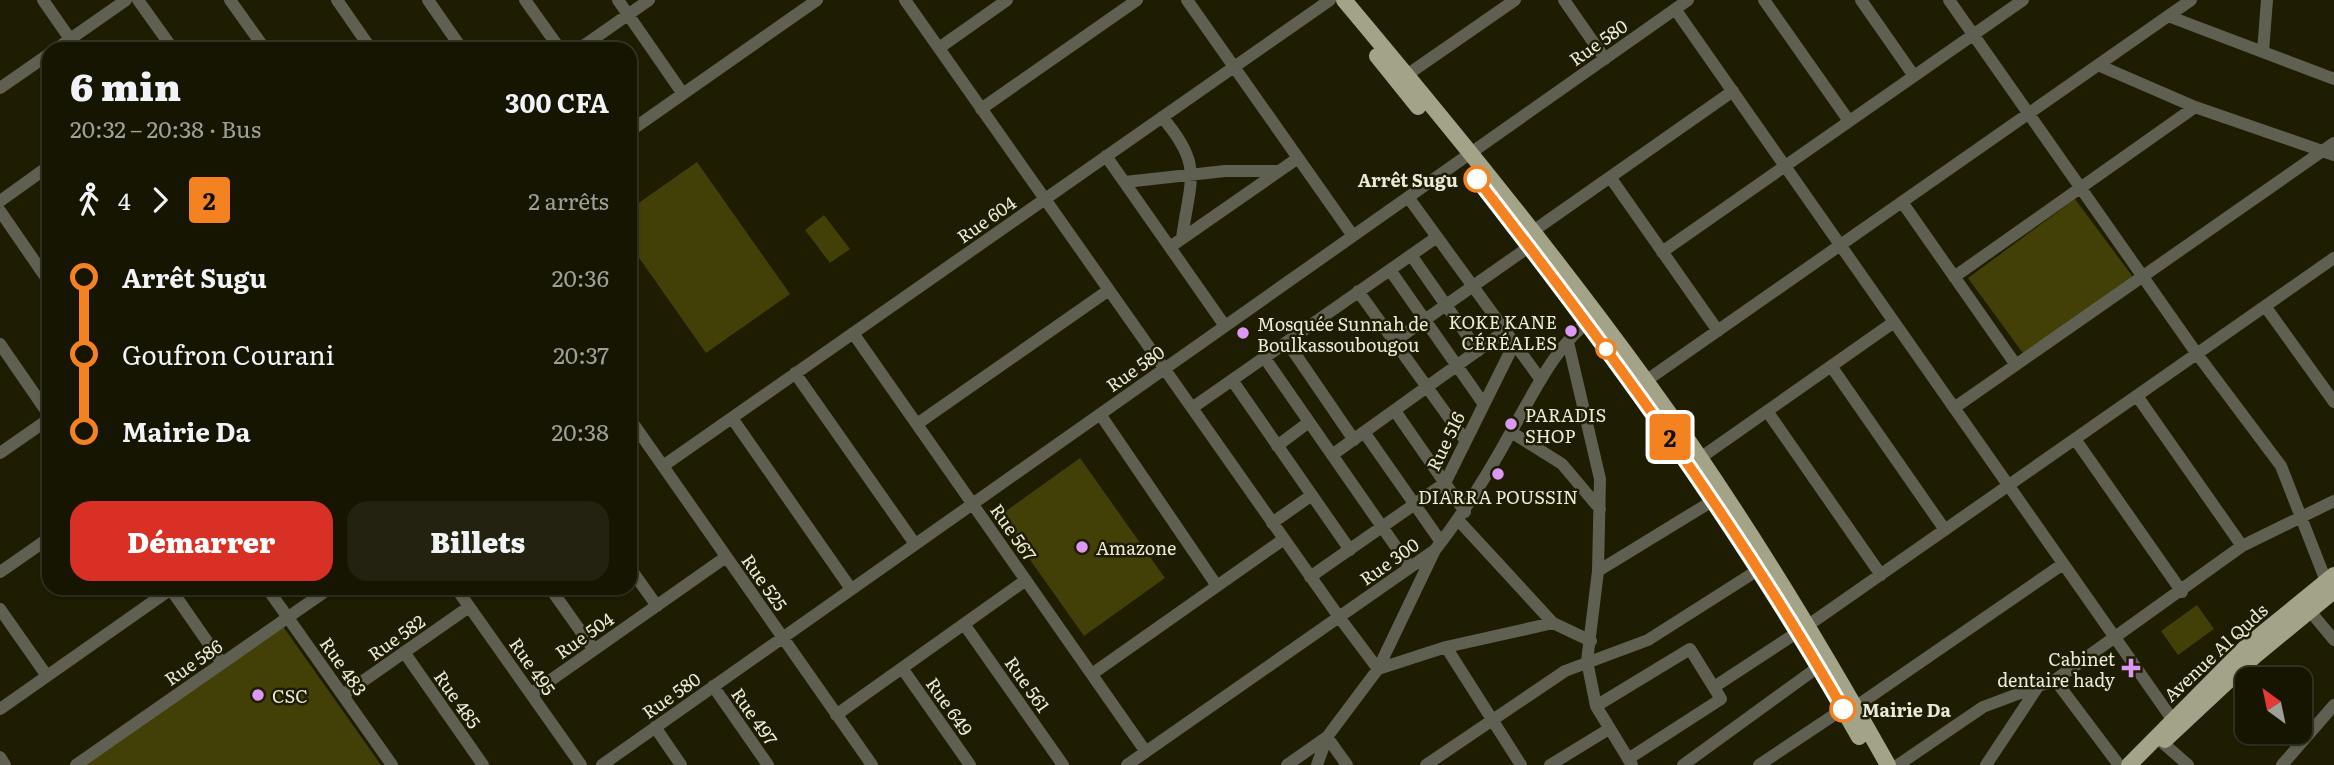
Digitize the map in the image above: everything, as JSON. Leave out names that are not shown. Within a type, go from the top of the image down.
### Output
[{"type":"main road","points":[[1331,0],[1402,78]]},
{"type":"main road","points":[[1344,0],[1641,385],[1695,461],[1888,765]]},
{"type":"main road","points":[[1695,461],[1714,500],[1758,570],[1802,629]]},
{"type":"main road","name":"Avenue Al Quds","points":[[2142,765],[2256,655],[2309,610],[2331,582]]},
{"type":"main road","name":"Avenue Al Quds","points":[[2129,765],[2248,645],[2331,582]]},
{"type":"main road","points":[[1852,705],[1875,765]]},
{"type":"street","points":[[43,0],[73,42]]},
{"type":"street","points":[[76,42],[126,0]]},
{"type":"street","points":[[138,0],[168,42]]},
{"type":"street","points":[[230,0],[260,42]]},
{"type":"street","points":[[337,0],[366,42]]},
{"type":"street","points":[[428,0],[457,42]]},
{"type":"street","points":[[526,0],[555,42]]},
{"type":"street","points":[[618,0],[683,94]]},
{"type":"street","points":[[589,42],[649,0]]},
{"type":"street","points":[[637,126],[817,0]]},
{"type":"street","points":[[905,0],[1310,577],[1378,669]]},
{"type":"street","points":[[939,48],[1007,0]]},
{"type":"street","points":[[981,109],[1137,0]]},
{"type":"street","points":[[1187,0],[1353,236]]},
{"type":"street","name":"Rue 604","points":[[663,466],[1331,0]]},
{"type":"street","points":[[1402,78],[1515,0]]},
{"type":"street","points":[[1564,0],[1605,59]]},
{"type":"street","name":"Rue 580","points":[[602,765],[1688,0]]},
{"type":"street","points":[[1765,0],[1849,121]]},
{"type":"street","points":[[1861,0],[1914,76]]},
{"type":"street","points":[[1949,0],[2197,354],[2281,466],[2331,582]]},
{"type":"street","points":[[1662,252],[2023,0]]},
{"type":"street","points":[[1641,385],[2191,0]]},
{"type":"street","points":[[2263,52],[2267,0]]},
{"type":"street","points":[[1675,9],[2172,719]]},
{"type":"street","points":[[2168,16],[2334,79]]},
{"type":"street","points":[[2,83],[42,58]]},
{"type":"street","points":[[2098,65],[2195,107],[2328,153]]},
{"type":"street","points":[[1396,340],[1472,287],[1610,177],[1733,92]]},
{"type":"street","points":[[1954,276],[2195,107]]},
{"type":"street","points":[[1162,117],[1189,155],[1191,174],[1182,238]]},
{"type":"street","points":[[1954,408],[2328,153],[2334,143]]},
{"type":"street","points":[[1107,156],[1225,326]]},
{"type":"street","points":[[1170,247],[1298,158]]},
{"type":"street","points":[[0,201],[42,171]]},
{"type":"street","points":[[1125,182],[1191,174],[1278,171]]},
{"type":"street","points":[[1610,177],[1718,331]]},
{"type":"street","points":[[1408,197],[1541,380]]},
{"type":"street","points":[[1902,202],[2016,365]]},
{"type":"street","points":[[0,211],[42,272]]},
{"type":"street","points":[[1192,408],[1437,237]]},
{"type":"street","points":[[1411,255],[1478,351]]},
{"type":"street","points":[[1714,687],[1881,575],[2265,306],[2332,265]]},
{"type":"street","points":[[1390,270],[1483,403]]},
{"type":"street","points":[[917,424],[1109,290]]},
{"type":"street","points":[[1359,291],[1465,440]]},
{"type":"street","points":[[2265,306],[2334,402]]},
{"type":"street","name":"Rue 300","points":[[1127,765],[1438,546],[1462,517],[1541,380],[1568,342],[1592,319]]},
{"type":"street","points":[[1695,461],[1894,322]]},
{"type":"street","points":[[1332,455],[1505,331]]},
{"type":"street","name":"Rue 567","points":[[853,333],[1146,752]]},
{"type":"street","points":[[1287,342],[1415,504],[1438,546],[1378,669],[1327,737],[1317,765]]},
{"type":"street","points":[[1568,342],[1600,479],[1598,571],[1587,661],[1596,706],[1629,762],[1721,699],[1690,649],[1596,706]]},
{"type":"street","name":"Rue 516","points":[[1310,577],[1445,483],[1514,344]]},
{"type":"street","points":[[0,345],[42,407]]},
{"type":"street","points":[[1264,357],[1410,567]]},
{"type":"street","points":[[1831,366],[1945,530]]},
{"type":"street","points":[[795,373],[915,544]]},
{"type":"street","points":[[1231,380],[1350,550]]},
{"type":"street","points":[[2137,396],[2242,546]]},
{"type":"street","points":[[1395,411],[1445,483],[1462,517],[1553,623],[1591,641]]},
{"type":"street","points":[[1767,411],[1881,575]]},
{"type":"street","points":[[1100,414],[1217,586]]},
{"type":"street","points":[[732,418],[851,589]]},
{"type":"street","points":[[0,453],[42,422]]},
{"type":"street","points":[[1278,446],[1309,422]]},
{"type":"street","name":"Rue 525","points":[[637,429],[872,765]]},
{"type":"street","points":[[1511,432],[1562,464],[1600,509]]},
{"type":"street","points":[[2075,439],[2182,592]]},
{"type":"street","points":[[1272,523],[1312,495]]},
{"type":"street","points":[[1598,571],[1714,500]]},
{"type":"street","points":[[1898,765],[1983,707],[2054,680],[2182,592],[2242,546],[2334,501]]},
{"type":"street","points":[[1091,674],[1284,539]]},
{"type":"street","points":[[0,572],[42,543]]},
{"type":"street","name":"Rue 504","points":[[531,694],[726,557]]},
{"type":"street","points":[[1759,765],[2063,564]]},
{"type":"street","points":[[1426,765],[1565,671],[1587,661],[1614,656],[1648,640],[1758,570]]},
{"type":"street","points":[[637,578],[656,606]]},
{"type":"street","points":[[836,715],[1026,580]]},
{"type":"street","points":[[0,709],[162,595]]},
{"type":"street","points":[[175,595],[222,663]]},
{"type":"street","name":"Rue 483","points":[[272,595],[391,765]]},
{"type":"street","name":"Rue 586","points":[[76,765],[320,595]]},
{"type":"street","name":"Rue 495","points":[[461,595],[581,765]]},
{"type":"street","points":[[555,595],[594,650]]},
{"type":"street","name":"Rue 582","points":[[343,695],[469,607]]},
{"type":"street","points":[[0,609],[47,676]]},
{"type":"street","points":[[2309,610],[2334,640]]},
{"type":"street","points":[[1378,669],[1446,648],[1553,623]]},
{"type":"street","name":"Rue 561","points":[[964,624],[1063,765]]},
{"type":"street","points":[[1446,648],[1521,765]]},
{"type":"street","name":"Rue 485","points":[[404,652],[483,765]]},
{"type":"street","points":[[1683,765],[1824,663]]},
{"type":"street","name":"Rue 649","points":[[902,668],[970,765]]},
{"type":"street","points":[[2054,680],[2119,765]]},
{"type":"street","name":"Rue 497","points":[[713,687],[768,765]]},
{"type":"street","points":[[1986,765],[2036,688]]},
{"type":"street","points":[[2282,765],[2334,705]]},
{"type":"street","points":[[655,727],[681,765]]},
{"type":"street","points":[[1550,765],[1609,729]]},
{"type":"street","points":[[1287,765],[1327,737]]},
{"type":"street","points":[[1327,737],[1348,765]]},
{"type":"street","points":[[2163,743],[2188,765]]},
{"type":"street","points":[[0,757],[5,765]]},
{"type":"shaded area","points":[[697,162],[790,294],[706,353],[637,255],[637,204]]},
{"type":"shaded area","points":[[2075,199],[2133,277],[2025,356],[1968,278]]},
{"type":"shaded area","points":[[824,215],[850,249],[830,263],[805,230]]},
{"type":"shaded area","name":"Amazone","points":[[1080,458],[1165,578],[1084,636],[999,516]]},
{"type":"shaded area","points":[[2197,605],[2214,629],[2178,655],[2161,631]]},
{"type":"shaded area","name":"CSC","points":[[282,625],[381,765],[85,765]]},
{"type":"bus line","name":"2","points":[[1477,179],[1531,246],[1714,500],[1819,666],[1843,709]]},
{"type":"place","name":"Arrêt Sugu","points":[[1477,179]]},
{"type":"place","name":"KOKE KANE CÉRÉALES","points":[[1571,331]]},
{"type":"place","name":"Mosquée Sunnah de Boulkassoubougou","points":[[1243,333]]},
{"type":"place","name":"PARADIS SHOP","points":[[1511,424]]},
{"type":"place","name":"DIARRA POUSSIN","points":[[1498,474]]},
{"type":"place","name":"Amazone","points":[[1082,547]]},
{"type":"place","name":"Cabinet dentaire hady","points":[[2131,668]]},
{"type":"place","name":"CSC","points":[[258,695]]},
{"type":"place","name":"Mairie Da","points":[[1843,709]]}]
